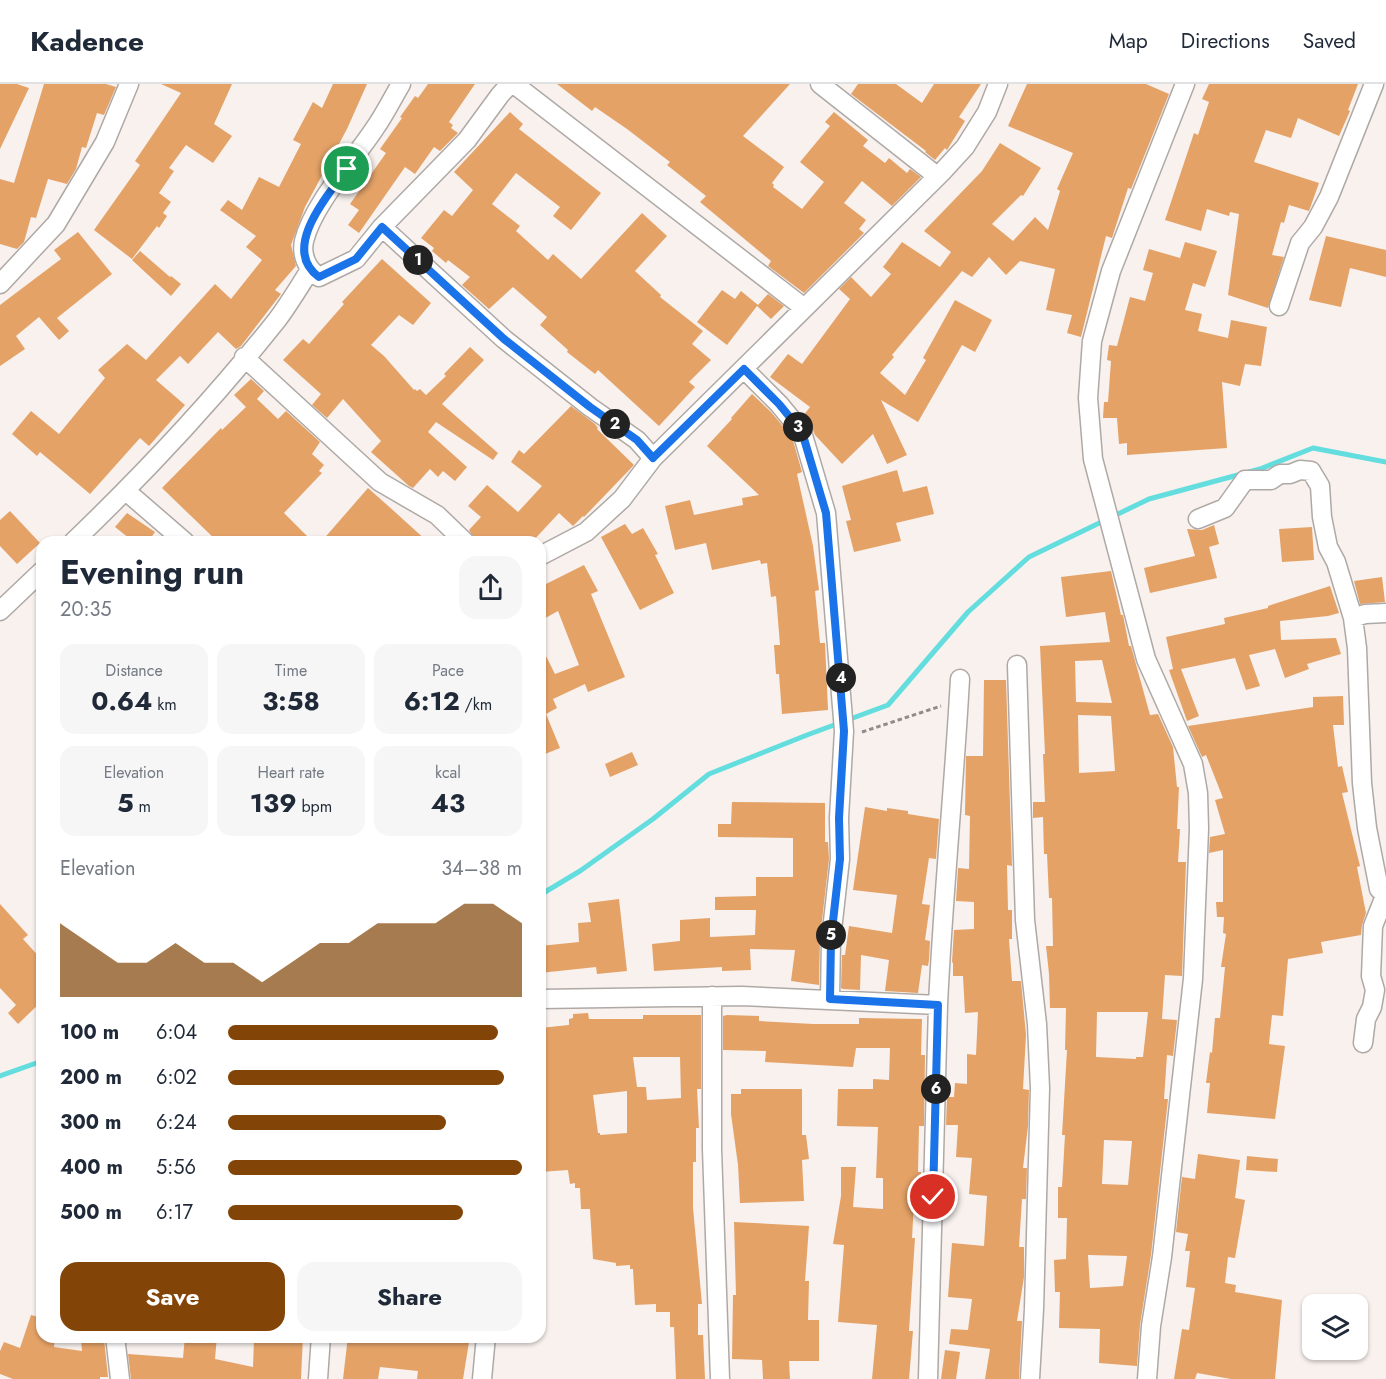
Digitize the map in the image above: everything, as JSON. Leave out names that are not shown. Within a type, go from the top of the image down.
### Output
[{"type":"street","points":[[0,284],[56,224],[105,142],[129,84]]},
{"type":"street","points":[[400,84],[376,126],[317,211],[304,242],[306,263],[309,270],[319,277],[356,259],[382,227],[467,140],[500,95],[512,84],[803,307]]},
{"type":"street","points":[[820,84],[937,176]]},
{"type":"street","points":[[546,553],[586,532],[622,499],[653,458],[965,147],[987,112],[998,84]]},
{"type":"street","points":[[1147,1379],[1151,1326],[1162,1257],[1193,979],[1199,829],[1198,793],[1193,764],[1146,659],[1102,494],[1090,432],[1088,398],[1092,341],[1111,271],[1185,84]]},
{"type":"street","points":[[1279,306],[1300,243],[1313,226],[1329,197],[1374,84]]},
{"type":"street","points":[[382,227],[504,339],[590,407],[637,440],[653,458]]},
{"type":"street","points":[[79,536],[126,491],[278,319],[309,270]]},
{"type":"street","points":[[244,357],[380,482],[437,515],[459,536]]},
{"type":"street","points":[[744,369],[779,404],[802,432],[826,513],[844,735],[839,818],[840,859],[831,939],[830,999]]},
{"type":"street","points":[[1198,519],[1225,508],[1245,480],[1271,480],[1280,474],[1290,474],[1300,470],[1311,471],[1320,486],[1322,518],[1328,547],[1336,562],[1353,618],[1357,648],[1362,783],[1367,828],[1379,889],[1386,896],[1372,926],[1371,976],[1375,990],[1372,1007],[1366,1019],[1363,1043]]},
{"type":"street","points":[[126,491],[178,536]]},
{"type":"street","points":[[0,610],[36,577]]},
{"type":"street","points":[[1353,618],[1365,614],[1386,613]]},
{"type":"street","points":[[1017,665],[1025,920],[1037,1024],[1040,1088],[1035,1310],[1030,1379]]},
{"type":"street","points":[[928,1379],[938,1005],[960,679]]},
{"type":"street","points":[[546,999],[712,996],[938,1005]]},
{"type":"street","points":[[712,996],[712,1149],[720,1379]]},
{"type":"street","points":[[116,1343],[120,1379]]},
{"type":"street","points":[[318,1379],[321,1343]]},
{"type":"street","points":[[482,1379],[485,1343]]},
{"type":"path","points":[[844,735],[959,700]]},
{"type":"building","points":[[0,84],[17,84],[29,88],[0,149]]},
{"type":"building","points":[[44,84],[106,84],[116,87],[104,115],[97,113],[86,148],[82,147],[76,169],[67,184],[48,179],[36,218],[31,217],[24,242],[17,249],[0,244],[0,179],[14,183]]},
{"type":"building","points":[[161,84],[232,84],[214,124],[232,136],[213,163],[186,145],[169,168],[174,171],[159,193],[171,202],[163,213],[167,216],[132,259],[94,230],[140,165],[135,161],[181,93]]},
{"type":"building","points":[[333,84],[367,84],[347,129],[305,207],[291,245],[296,266],[275,290],[281,294],[241,346],[236,349],[218,332],[188,364],[180,356],[156,380],[185,405],[149,446],[140,438],[90,494],[40,452],[37,456],[12,434],[31,411],[59,434],[105,378],[98,370],[127,344],[146,360],[215,284],[231,299],[262,260],[246,247],[256,236],[220,210],[228,200],[242,210],[259,177],[279,187],[301,144],[293,140],[313,102],[322,108]]},
{"type":"building","points":[[428,84],[475,84],[449,122],[453,125],[451,128],[458,133],[440,151],[434,147],[415,174],[405,167],[359,233],[348,225],[359,210],[350,204],[386,153],[380,149],[402,118],[400,117],[415,96],[418,98]]},
{"type":"building","points":[[557,84],[790,84],[743,136],[784,167],[772,183],[773,187],[802,209],[824,182],[800,162],[830,126],[825,122],[834,112],[868,140],[863,146],[885,163],[889,158],[907,173],[910,169],[921,177],[892,206],[862,181],[844,203],[866,220],[859,229],[864,233],[804,293],[768,266],[771,261],[700,202],[706,196],[667,165],[670,162],[627,129],[595,107],[592,111]]},
{"type":"building","points":[[858,84],[896,84],[922,103],[934,84],[981,84],[959,117],[965,121],[947,150],[945,148],[935,160],[851,94]]},
{"type":"building","points":[[1027,84],[1146,84],[1169,94],[1131,189],[1128,188],[1112,238],[1106,236],[1081,337],[1067,333],[1072,315],[1046,310],[1055,269],[1020,261],[1006,275],[989,257],[972,277],[962,271],[892,355],[894,357],[880,373],[905,395],[926,360],[923,358],[955,300],[992,320],[975,352],[962,345],[918,422],[881,400],[907,455],[887,464],[873,434],[842,464],[815,435],[811,425],[803,416],[810,407],[770,377],[788,354],[802,364],[850,299],[839,289],[851,277],[871,297],[891,274],[883,267],[902,242],[940,267],[951,252],[924,231],[982,171],[1000,143],[1041,168],[1023,196],[1021,195],[992,224],[1013,241],[1035,217],[1048,230],[1060,191],[1057,189],[1073,153],[1008,126]]},
{"type":"building","points":[[1209,84],[1358,84],[1339,136],[1298,118],[1291,138],[1266,130],[1254,162],[1319,183],[1309,211],[1289,205],[1284,223],[1281,222],[1272,255],[1284,257],[1268,308],[1228,295],[1239,214],[1230,212],[1229,216],[1207,209],[1201,231],[1165,220],[1194,133],[1198,135],[1209,102],[1202,99]]},
{"type":"building","points":[[510,112],[523,124],[519,129],[601,193],[571,230],[553,216],[560,207],[516,173],[492,204],[520,226],[516,231],[548,260],[553,254],[581,279],[642,213],[667,236],[635,271],[661,295],[660,297],[703,331],[692,344],[711,360],[689,382],[695,387],[659,426],[598,370],[595,374],[567,352],[568,350],[540,325],[547,317],[513,287],[489,309],[462,285],[470,277],[448,260],[446,263],[432,251],[434,248],[421,238],[444,210],[452,216],[473,190],[454,172]]},
{"type":"building","points":[[78,232],[112,274],[57,318],[69,331],[59,340],[39,317],[16,336],[25,349],[0,366],[0,305],[61,259],[54,250]]},
{"type":"building","points":[[1326,236],[1386,250],[1386,277],[1350,268],[1341,307],[1309,300]]},
{"type":"building","points":[[1185,242],[1217,251],[1205,287],[1193,283],[1185,310],[1202,314],[1198,331],[1228,338],[1231,320],[1267,327],[1261,366],[1245,364],[1240,386],[1222,382],[1227,448],[1127,455],[1127,443],[1119,444],[1117,418],[1103,418],[1104,402],[1108,402],[1111,361],[1107,360],[1109,345],[1117,346],[1130,297],[1145,301],[1153,273],[1143,270],[1149,249],[1180,258]]},
{"type":"building","points":[[140,251],[181,284],[171,296],[132,260]]},
{"type":"building","points":[[382,259],[431,303],[413,325],[399,315],[371,345],[414,390],[420,389],[426,395],[446,376],[444,374],[470,347],[484,360],[442,404],[498,453],[493,460],[436,422],[428,432],[467,467],[455,481],[443,471],[438,477],[430,469],[413,488],[409,486],[371,452],[381,441],[343,399],[327,418],[312,405],[321,394],[283,360],[303,339],[309,344],[344,304],[342,302]]},
{"type":"building","points":[[722,290],[735,299],[741,291],[758,305],[768,294],[784,306],[771,319],[757,306],[727,345],[697,322]]},
{"type":"building","points":[[251,379],[264,391],[257,399],[278,419],[286,411],[320,442],[312,454],[324,465],[319,471],[322,473],[284,513],[307,536],[212,536],[162,488],[221,428],[222,430],[246,407],[234,395]]},
{"type":"building","points":[[752,394],[792,437],[802,472],[797,474],[813,546],[819,590],[815,591],[820,643],[825,643],[828,710],[782,714],[774,645],[780,645],[776,596],[771,597],[767,563],[761,564],[760,560],[712,570],[706,543],[675,550],[665,506],[690,500],[694,515],[743,505],[742,498],[759,495],[707,446]]},
{"type":"building","points":[[571,406],[595,424],[597,429],[634,465],[573,526],[559,513],[538,536],[472,536],[469,530],[481,517],[468,506],[487,485],[518,512],[542,486],[511,462],[519,450],[524,454]]},
{"type":"building","points":[[897,470],[903,492],[927,486],[934,514],[896,523],[901,541],[854,552],[846,521],[851,520],[842,486]]},
{"type":"building","points":[[368,488],[421,536],[326,536]]},
{"type":"building","points":[[10,511],[36,539],[36,547],[17,564],[0,546],[0,520]]},
{"type":"building","points":[[127,513],[155,532],[152,536],[126,536],[115,527]]},
{"type":"building","points":[[625,524],[632,534],[643,528],[658,554],[655,555],[674,593],[640,610],[601,537]]},
{"type":"building","points":[[1214,525],[1219,544],[1209,547],[1217,578],[1150,593],[1144,568],[1195,556],[1187,529],[1202,530]]},
{"type":"building","points":[[1312,527],[1314,560],[1282,562],[1279,529]]},
{"type":"building","points":[[584,565],[598,591],[591,594],[625,677],[588,692],[585,684],[553,699],[557,708],[546,714],[546,656],[555,674],[579,665],[558,611],[546,618],[546,584]]},
{"type":"building","points":[[1111,571],[1129,646],[1131,646],[1150,715],[1158,714],[1173,747],[1177,787],[1179,787],[1178,862],[1186,862],[1182,976],[1165,975],[1162,1019],[1177,1020],[1173,1056],[1167,1055],[1164,1099],[1168,1099],[1137,1366],[1099,1363],[1100,1329],[1059,1328],[1060,1292],[1055,1292],[1054,1260],[1066,1259],[1067,1218],[1058,1218],[1058,1187],[1062,1187],[1065,1135],[1062,1135],[1067,1050],[1065,1050],[1066,1008],[1050,1008],[1046,946],[1053,946],[1052,898],[1049,898],[1047,854],[1044,854],[1043,817],[1033,818],[1033,802],[1045,802],[1040,646],[1110,642],[1105,612],[1066,617],[1061,577]],"holes":[[[1102,660],[1112,703],[1076,702],[1075,661]],[[1078,715],[1111,716],[1115,771],[1079,773]],[[1097,1012],[1148,1012],[1143,1057],[1136,1057],[1136,1059],[1096,1057]],[[1104,1140],[1132,1141],[1128,1185],[1102,1184]],[[1088,1255],[1127,1256],[1123,1286],[1090,1288]]]},
{"type":"building","points":[[1382,577],[1385,602],[1360,604],[1354,581]]},
{"type":"building","points":[[1330,586],[1339,613],[1280,621],[1281,640],[1336,638],[1341,654],[1307,664],[1309,669],[1285,678],[1275,649],[1249,655],[1260,686],[1246,690],[1235,658],[1181,669],[1199,716],[1187,721],[1169,670],[1173,669],[1166,637],[1225,624],[1224,618],[1268,608],[1268,606]]},
{"type":"building","points":[[984,680],[1006,680],[1012,866],[1007,865],[1008,910],[1012,910],[1012,939],[1009,939],[1012,981],[1021,981],[1026,1035],[1023,1089],[1029,1090],[1023,1168],[1027,1168],[1026,1199],[1022,1199],[1019,1247],[1024,1247],[1024,1277],[1017,1321],[1022,1321],[1019,1379],[985,1379],[990,1349],[949,1344],[951,1329],[968,1330],[972,1299],[948,1297],[952,1243],[984,1246],[987,1196],[969,1194],[972,1158],[956,1157],[958,1125],[946,1125],[947,1097],[954,1097],[955,1083],[967,1084],[967,1054],[976,1055],[978,1012],[965,1013],[963,976],[953,976],[952,962],[954,930],[974,929],[974,902],[956,901],[958,868],[969,869],[970,816],[965,815],[966,756],[983,756]]},
{"type":"building","points":[[1343,696],[1344,725],[1333,725],[1338,767],[1342,766],[1348,792],[1342,793],[1360,866],[1357,867],[1366,913],[1361,935],[1321,942],[1323,953],[1288,959],[1283,1016],[1272,1015],[1269,1044],[1285,1046],[1275,1119],[1207,1113],[1210,1083],[1206,1083],[1210,1052],[1212,1053],[1215,1018],[1220,1018],[1225,967],[1221,967],[1226,934],[1223,933],[1224,917],[1217,917],[1216,902],[1223,902],[1223,850],[1209,853],[1210,837],[1225,834],[1215,800],[1223,798],[1206,755],[1202,757],[1188,726],[1313,707],[1313,697]]},
{"type":"building","points":[[546,714],[560,748],[546,754]]},
{"type":"building","points":[[632,752],[638,765],[610,777],[605,764]]},
{"type":"building","points":[[732,802],[825,803],[825,842],[828,842],[829,859],[820,938],[819,985],[791,981],[795,950],[750,949],[751,970],[722,971],[722,967],[654,971],[652,944],[680,941],[680,920],[710,918],[710,937],[755,935],[756,910],[715,910],[715,897],[756,896],[756,877],[793,877],[793,838],[718,837],[718,824],[731,824]]},
{"type":"building","points":[[865,807],[887,811],[887,808],[908,811],[908,814],[939,819],[936,859],[929,858],[922,904],[930,905],[925,940],[930,941],[929,960],[928,966],[922,965],[918,993],[885,991],[889,960],[861,955],[860,990],[841,988],[842,955],[845,955],[849,926],[892,933],[897,895],[853,890]]},
{"type":"building","points":[[619,899],[627,971],[597,974],[596,967],[546,972],[546,945],[579,942],[578,923],[591,922],[588,903]]},
{"type":"building","points":[[0,904],[28,935],[23,939],[36,953],[36,1007],[18,1024],[8,1013],[16,1005],[0,988]]},
{"type":"building","points":[[588,1013],[589,1019],[643,1019],[643,1015],[701,1015],[701,1089],[697,1089],[699,1128],[696,1128],[696,1162],[693,1162],[693,1208],[702,1304],[698,1304],[698,1335],[703,1335],[705,1379],[676,1379],[674,1327],[670,1327],[670,1312],[656,1312],[656,1304],[635,1305],[633,1269],[630,1269],[630,1265],[616,1266],[616,1263],[593,1259],[590,1209],[581,1209],[580,1188],[575,1188],[575,1183],[570,1184],[568,1170],[546,1172],[546,1027],[569,1025],[569,1019],[573,1018],[573,1014]],"holes":[[[633,1057],[680,1057],[681,1098],[647,1100],[646,1087],[637,1087]],[[627,1091],[627,1133],[600,1135],[598,1133],[593,1095]]]},
{"type":"building","points":[[723,1016],[759,1016],[759,1021],[813,1024],[859,1024],[859,1018],[922,1019],[921,1055],[925,1055],[924,1126],[919,1126],[918,1172],[921,1172],[921,1203],[914,1203],[912,1238],[915,1238],[909,1331],[913,1331],[909,1379],[872,1379],[877,1325],[838,1322],[844,1245],[833,1244],[841,1196],[841,1167],[856,1167],[853,1207],[883,1209],[883,1178],[876,1178],[878,1127],[837,1126],[838,1089],[873,1089],[873,1079],[889,1080],[890,1048],[856,1048],[853,1067],[765,1062],[766,1051],[723,1050]]},
{"type":"building","points":[[741,1089],[802,1089],[802,1135],[806,1135],[809,1159],[802,1160],[804,1201],[740,1203],[731,1094],[741,1094]]},
{"type":"building","points":[[1198,1154],[1240,1160],[1235,1198],[1245,1200],[1235,1258],[1228,1257],[1225,1283],[1236,1285],[1235,1292],[1282,1300],[1275,1379],[1231,1379],[1197,1373],[1195,1379],[1174,1379],[1182,1329],[1189,1330],[1195,1288],[1186,1287],[1190,1251],[1185,1251],[1188,1234],[1176,1232],[1182,1177],[1195,1179]]},
{"type":"building","points":[[1247,1156],[1278,1159],[1277,1172],[1246,1170]]},
{"type":"building","points":[[734,1222],[809,1226],[805,1281],[809,1281],[808,1320],[819,1320],[819,1361],[789,1361],[790,1379],[763,1379],[762,1360],[732,1359],[733,1295],[736,1295]]},
{"type":"building","points":[[31,1315],[36,1316],[36,1343],[54,1343],[54,1347],[82,1351],[81,1343],[104,1343],[108,1377],[100,1377],[100,1379],[13,1379],[0,1374],[0,1351],[4,1342],[20,1348]]},
{"type":"building","points":[[184,1343],[216,1343],[215,1359],[253,1367],[254,1343],[303,1343],[301,1379],[131,1379],[128,1354],[183,1358]]},
{"type":"building","points":[[347,1343],[469,1343],[463,1379],[417,1379],[418,1371],[380,1367],[378,1379],[343,1379]]},
{"type":"building","points":[[945,1350],[960,1352],[956,1379],[941,1379]]},
{"type":"waterway","points":[[546,891],[580,871],[653,819],[709,774],[888,705],[968,612],[1029,557],[1149,499],[1260,469],[1313,448],[1386,462]]},
{"type":"waterway","points":[[0,1076],[36,1063]]},
{"type":"route","points":[[347,169],[317,211],[304,242],[306,263],[309,270],[319,277],[356,259],[382,227],[504,339],[590,407],[637,440],[653,458],[744,369],[779,404],[802,432],[826,513],[843,702],[840,859],[833,911],[830,999],[938,1005],[933,1197]]}]
